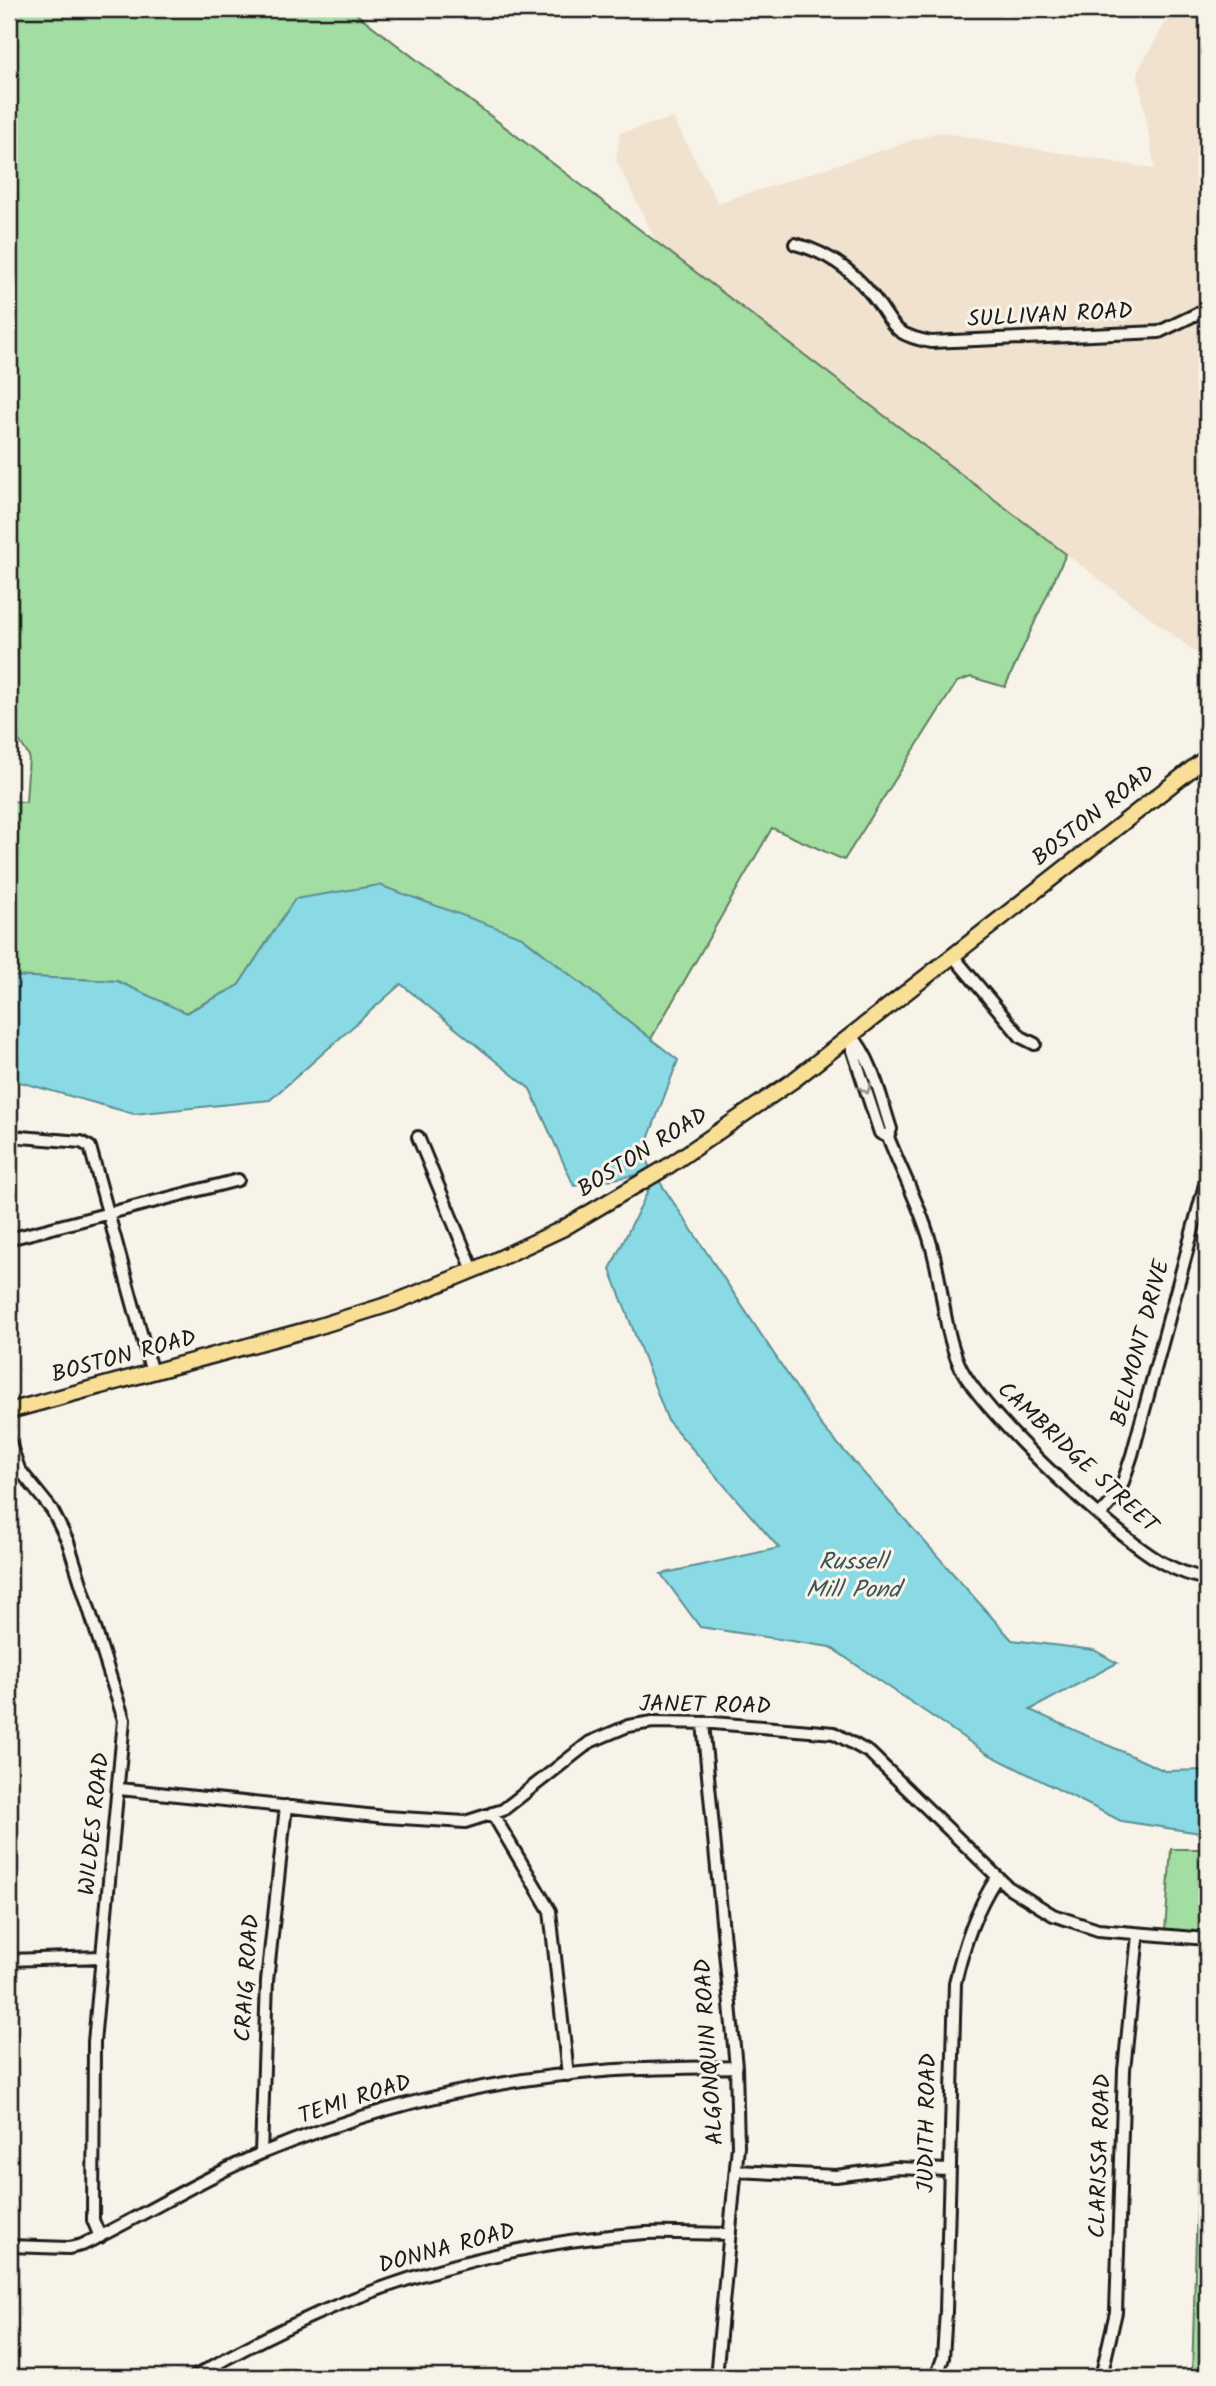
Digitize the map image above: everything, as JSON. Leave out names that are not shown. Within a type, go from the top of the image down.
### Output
[{"type":"main road","name":"BOSTON ROAD","points":[[9,1411],[326,1325],[393,1303],[562,1229],[656,1174],[745,1115],[1207,757]]},
{"type":"street","name":"SULLIVAN ROAD","points":[[795,244],[816,250],[856,277],[894,328],[909,337],[932,342],[1159,331],[1179,325],[1207,309]]},
{"type":"street","points":[[953,956],[1021,1037],[1035,1044]]},
{"type":"street","name":"CAMBRIDGE STREET","points":[[851,1035],[861,1045],[872,1072],[891,1129],[888,1137],[934,1252],[951,1340],[959,1366],[979,1397],[1012,1432],[1101,1514],[1162,1563],[1207,1579]]},
{"type":"street","points":[[9,1136],[81,1142],[90,1147],[152,1373]]},
{"type":"street","points":[[418,1136],[473,1270]]},
{"type":"street","name":"BELMONT DRIVE","points":[[1101,1514],[1119,1494],[1132,1455],[1207,1177]]},
{"type":"street","points":[[9,1239],[238,1180]]},
{"type":"street","name":"WILDES ROAD","points":[[9,1440],[19,1469],[52,1510],[68,1542],[116,1686],[124,1720],[120,1788],[102,1957],[92,2110],[93,2220],[100,2237]]},
{"type":"street","name":"JANET ROAD","points":[[120,1788],[429,1821],[465,1822],[503,1810],[590,1742],[628,1726],[653,1722],[703,1723],[834,1733],[870,1753],[997,1877],[1053,1915],[1098,1930],[1207,1939]]},
{"type":"street","name":"ALGONQUIN ROAD","points":[[703,1723],[736,2067],[736,2171],[716,2377]]},
{"type":"street","name":"CRAIG ROAD","points":[[261,2153],[267,1981],[286,1806]]},
{"type":"street","points":[[492,1813],[550,1911],[568,2075]]},
{"type":"street","name":"JUDITH ROAD","points":[[936,2377],[943,2358],[945,2323],[955,1983],[964,1943],[982,1900],[997,1877]]},
{"type":"street","name":"CLARISSA ROAD","points":[[1101,2377],[1116,2312],[1123,2096],[1138,1935]]},
{"type":"street","points":[[9,1960],[102,1957]]},
{"type":"street","name":"TEMI ROAD","points":[[9,2246],[69,2248],[100,2237],[261,2153],[372,2114],[438,2096],[568,2075],[736,2067]]},
{"type":"street","points":[[736,2171],[836,2176],[895,2168],[949,2170]]},
{"type":"street","name":"DONNA ROAD","points":[[194,2377],[312,2315],[414,2275],[575,2240],[647,2233],[730,2234]]},
{"type":"shaded area","points":[[1182,9],[1207,9],[1207,661],[657,243],[616,160],[620,133],[673,118],[718,203],[938,132],[1155,169],[1137,72],[1171,13]]},
{"type":"green space","points":[[9,9],[350,9],[1066,554],[1005,687],[971,677],[957,682],[844,860],[772,828],[651,1039],[522,937],[295,899],[238,986],[185,1013],[117,981],[9,976],[9,801],[26,802],[29,756],[9,725]]},
{"type":"green space","points":[[1171,1849],[1207,1849],[1207,1935],[1165,1931]]},
{"type":"green space","points":[[1207,2026],[1207,2377],[1192,2377],[1200,2096]]},
{"type":"water","name":"Russell Mill Pond","points":[[379,885],[522,937],[678,1060],[644,1150],[648,1164],[821,1425],[1012,1640],[1094,1650],[1117,1663],[1030,1710],[1165,1771],[1207,1770],[1207,1834],[1121,1821],[986,1753],[830,1647],[700,1627],[661,1574],[779,1548],[668,1421],[610,1269],[649,1189],[636,1175],[574,1186],[530,1089],[401,984],[270,1100],[134,1114],[9,1079],[9,976],[117,981],[186,1013],[238,986],[295,899]]}]
